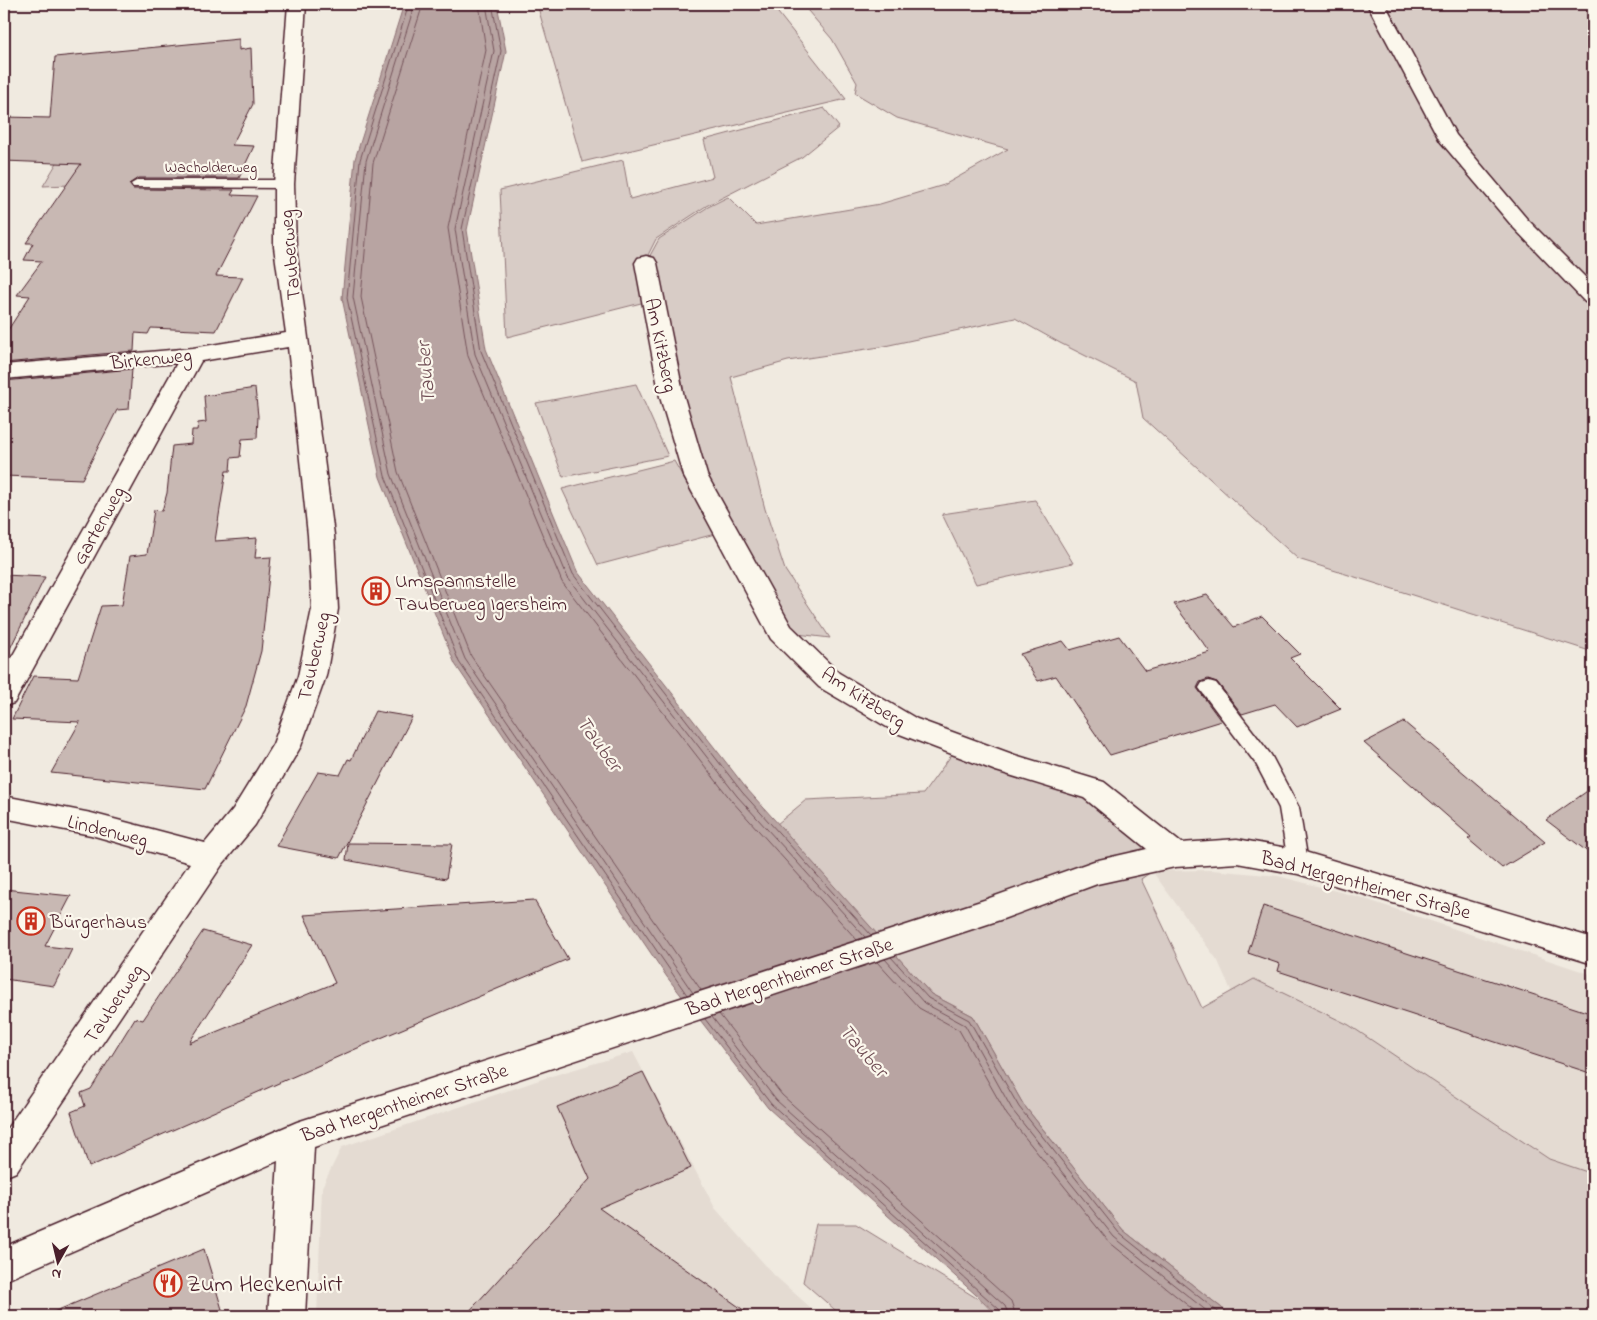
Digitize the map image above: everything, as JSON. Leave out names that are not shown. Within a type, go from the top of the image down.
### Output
[{"type":"street","name":"Tauberweg","points":[[4,1161],[211,857],[244,817],[288,746],[312,676],[325,609],[321,535],[298,338],[284,247],[284,184],[297,4]]},
{"type":"street","points":[[1376,4],[1447,137],[1520,223],[1593,297]]},
{"type":"street","name":"Am Kitzberg","points":[[646,263],[672,397],[695,475],[781,632],[829,680],[907,726],[1006,763],[1094,790],[1175,855]]},
{"type":"street","name":"Birkenweg","points":[[4,372],[193,355],[298,338]]},
{"type":"street","name":"Gartenweg","points":[[4,696],[193,355]]},
{"type":"street","name":"Lindenweg","points":[[4,807],[91,824],[211,857]]},
{"type":"street","name":"Bad Mergentheimer Straße","points":[[4,1264],[297,1137],[992,910],[1094,873],[1175,855],[1237,850],[1298,862],[1593,951]]},
{"type":"street","points":[[287,1316],[297,1137]]},
{"type":"lane","name":"Wacholderweg","points":[[138,184],[284,184]]},
{"type":"lane","points":[[1209,688],[1264,760],[1289,808],[1298,862]]},
{"type":"shaded area","points":[[537,4],[771,4],[846,99],[582,162]]},
{"type":"shaded area","points":[[802,4],[1593,4],[1593,652],[1298,559],[1143,418],[1136,381],[1015,318],[880,347],[788,361],[731,377],[765,509],[785,570],[830,638],[781,632],[695,475],[646,263],[659,239],[708,207],[728,197],[756,225],[880,204],[944,185],[1008,149],[897,118],[855,93],[857,83],[832,39]]},
{"type":"shaded area","points":[[824,108],[839,127],[802,157],[706,206],[656,239],[643,265],[649,301],[507,337],[500,190],[623,160],[630,199],[713,177],[704,140]]},
{"type":"shaded area","points":[[61,156],[136,157],[121,183],[43,186]]},
{"type":"shaded area","points":[[636,384],[668,456],[563,477],[536,403]]},
{"type":"shaded area","points":[[674,461],[715,534],[598,565],[562,489]]},
{"type":"shaded area","points":[[1035,500],[1073,563],[976,584],[942,514]]},
{"type":"shaded area","points":[[958,746],[1094,790],[1175,855],[1141,879],[1202,1008],[1254,979],[1349,1025],[1549,1159],[1593,1174],[1593,1316],[1232,1316],[1123,1230],[1023,1104],[973,1016],[931,994],[777,824],[806,800],[923,794]]},
{"type":"shaded area","points":[[1212,870],[1278,876],[1359,897],[1593,975],[1593,1201],[1247,1027],[1218,961],[1152,871]]},
{"type":"shaded area","points":[[633,1052],[715,1208],[774,1275],[820,1316],[317,1316],[322,1187],[342,1147],[548,1077]]},
{"type":"shaded area","points":[[816,1224],[856,1224],[983,1302],[996,1316],[842,1316],[803,1282]]},
{"type":"water","name":"Tauber","points":[[404,4],[497,4],[506,51],[467,230],[486,349],[577,571],[746,788],[931,994],[973,1016],[1023,1104],[1123,1230],[1232,1316],[1001,1316],[995,1312],[768,1108],[667,977],[455,664],[380,477],[342,298],[355,159]]},
{"type":"building","points":[[239,39],[239,50],[251,48],[253,104],[232,145],[254,146],[239,178],[138,178],[129,184],[133,189],[234,190],[231,195],[257,196],[216,276],[243,277],[216,331],[151,328],[148,334],[135,333],[134,351],[4,363],[4,336],[30,296],[17,295],[42,261],[24,260],[33,243],[26,243],[81,164],[4,161],[4,117],[50,118],[55,57]]},
{"type":"building","points":[[132,369],[129,409],[117,410],[82,479],[4,476],[4,381]]},
{"type":"building","points":[[255,388],[258,416],[257,438],[242,439],[240,457],[231,458],[230,471],[226,471],[215,541],[257,538],[255,558],[271,557],[261,651],[246,706],[205,789],[51,773],[80,722],[12,719],[33,676],[78,678],[101,606],[122,605],[130,556],[147,554],[154,510],[162,511],[167,493],[172,446],[191,444],[192,430],[197,430],[198,423],[206,422],[204,396]]},
{"type":"building","points":[[4,575],[45,577],[4,661]]},
{"type":"building","points":[[1207,595],[1234,627],[1262,616],[1300,654],[1290,658],[1341,709],[1297,727],[1275,704],[1242,714],[1217,682],[1208,679],[1200,682],[1197,688],[1221,721],[1110,755],[1056,676],[1038,681],[1020,654],[1063,641],[1070,650],[1119,636],[1145,671],[1210,652],[1174,604]]},
{"type":"building","points":[[375,711],[412,717],[339,858],[276,846],[318,772],[340,775],[348,759],[351,760]]},
{"type":"building","points":[[1404,722],[1545,842],[1502,868],[1468,839],[1471,837],[1364,743]]},
{"type":"building","points":[[1593,787],[1593,856],[1546,820]]},
{"type":"building","points":[[348,843],[452,844],[446,879],[346,860]]},
{"type":"building","name":"Bürgerhaus","points":[[4,889],[71,896],[45,946],[72,949],[54,986],[4,979]]},
{"type":"building","points":[[534,900],[568,959],[376,1040],[89,1167],[71,1112],[85,1106],[81,1093],[91,1089],[135,1018],[143,1020],[203,931],[252,945],[189,1043],[335,983],[304,915]]},
{"type":"building","points":[[1263,906],[1593,1014],[1593,1074],[1278,971],[1280,964],[1248,953]]},
{"type":"building","points":[[643,1072],[691,1168],[599,1208],[752,1316],[465,1316],[590,1179],[557,1107]]},
{"type":"building","name":"Zum Heckenwirt","points":[[204,1249],[224,1316],[44,1316]]},
{"type":"place","name":"Umspannstelle Tauberweg Igersheim","points":[[376,591]]},
{"type":"place","name":"Bürgerhaus","points":[[31,921]]},
{"type":"place","name":"Zum Heckenwirt","points":[[168,1283]]}]
